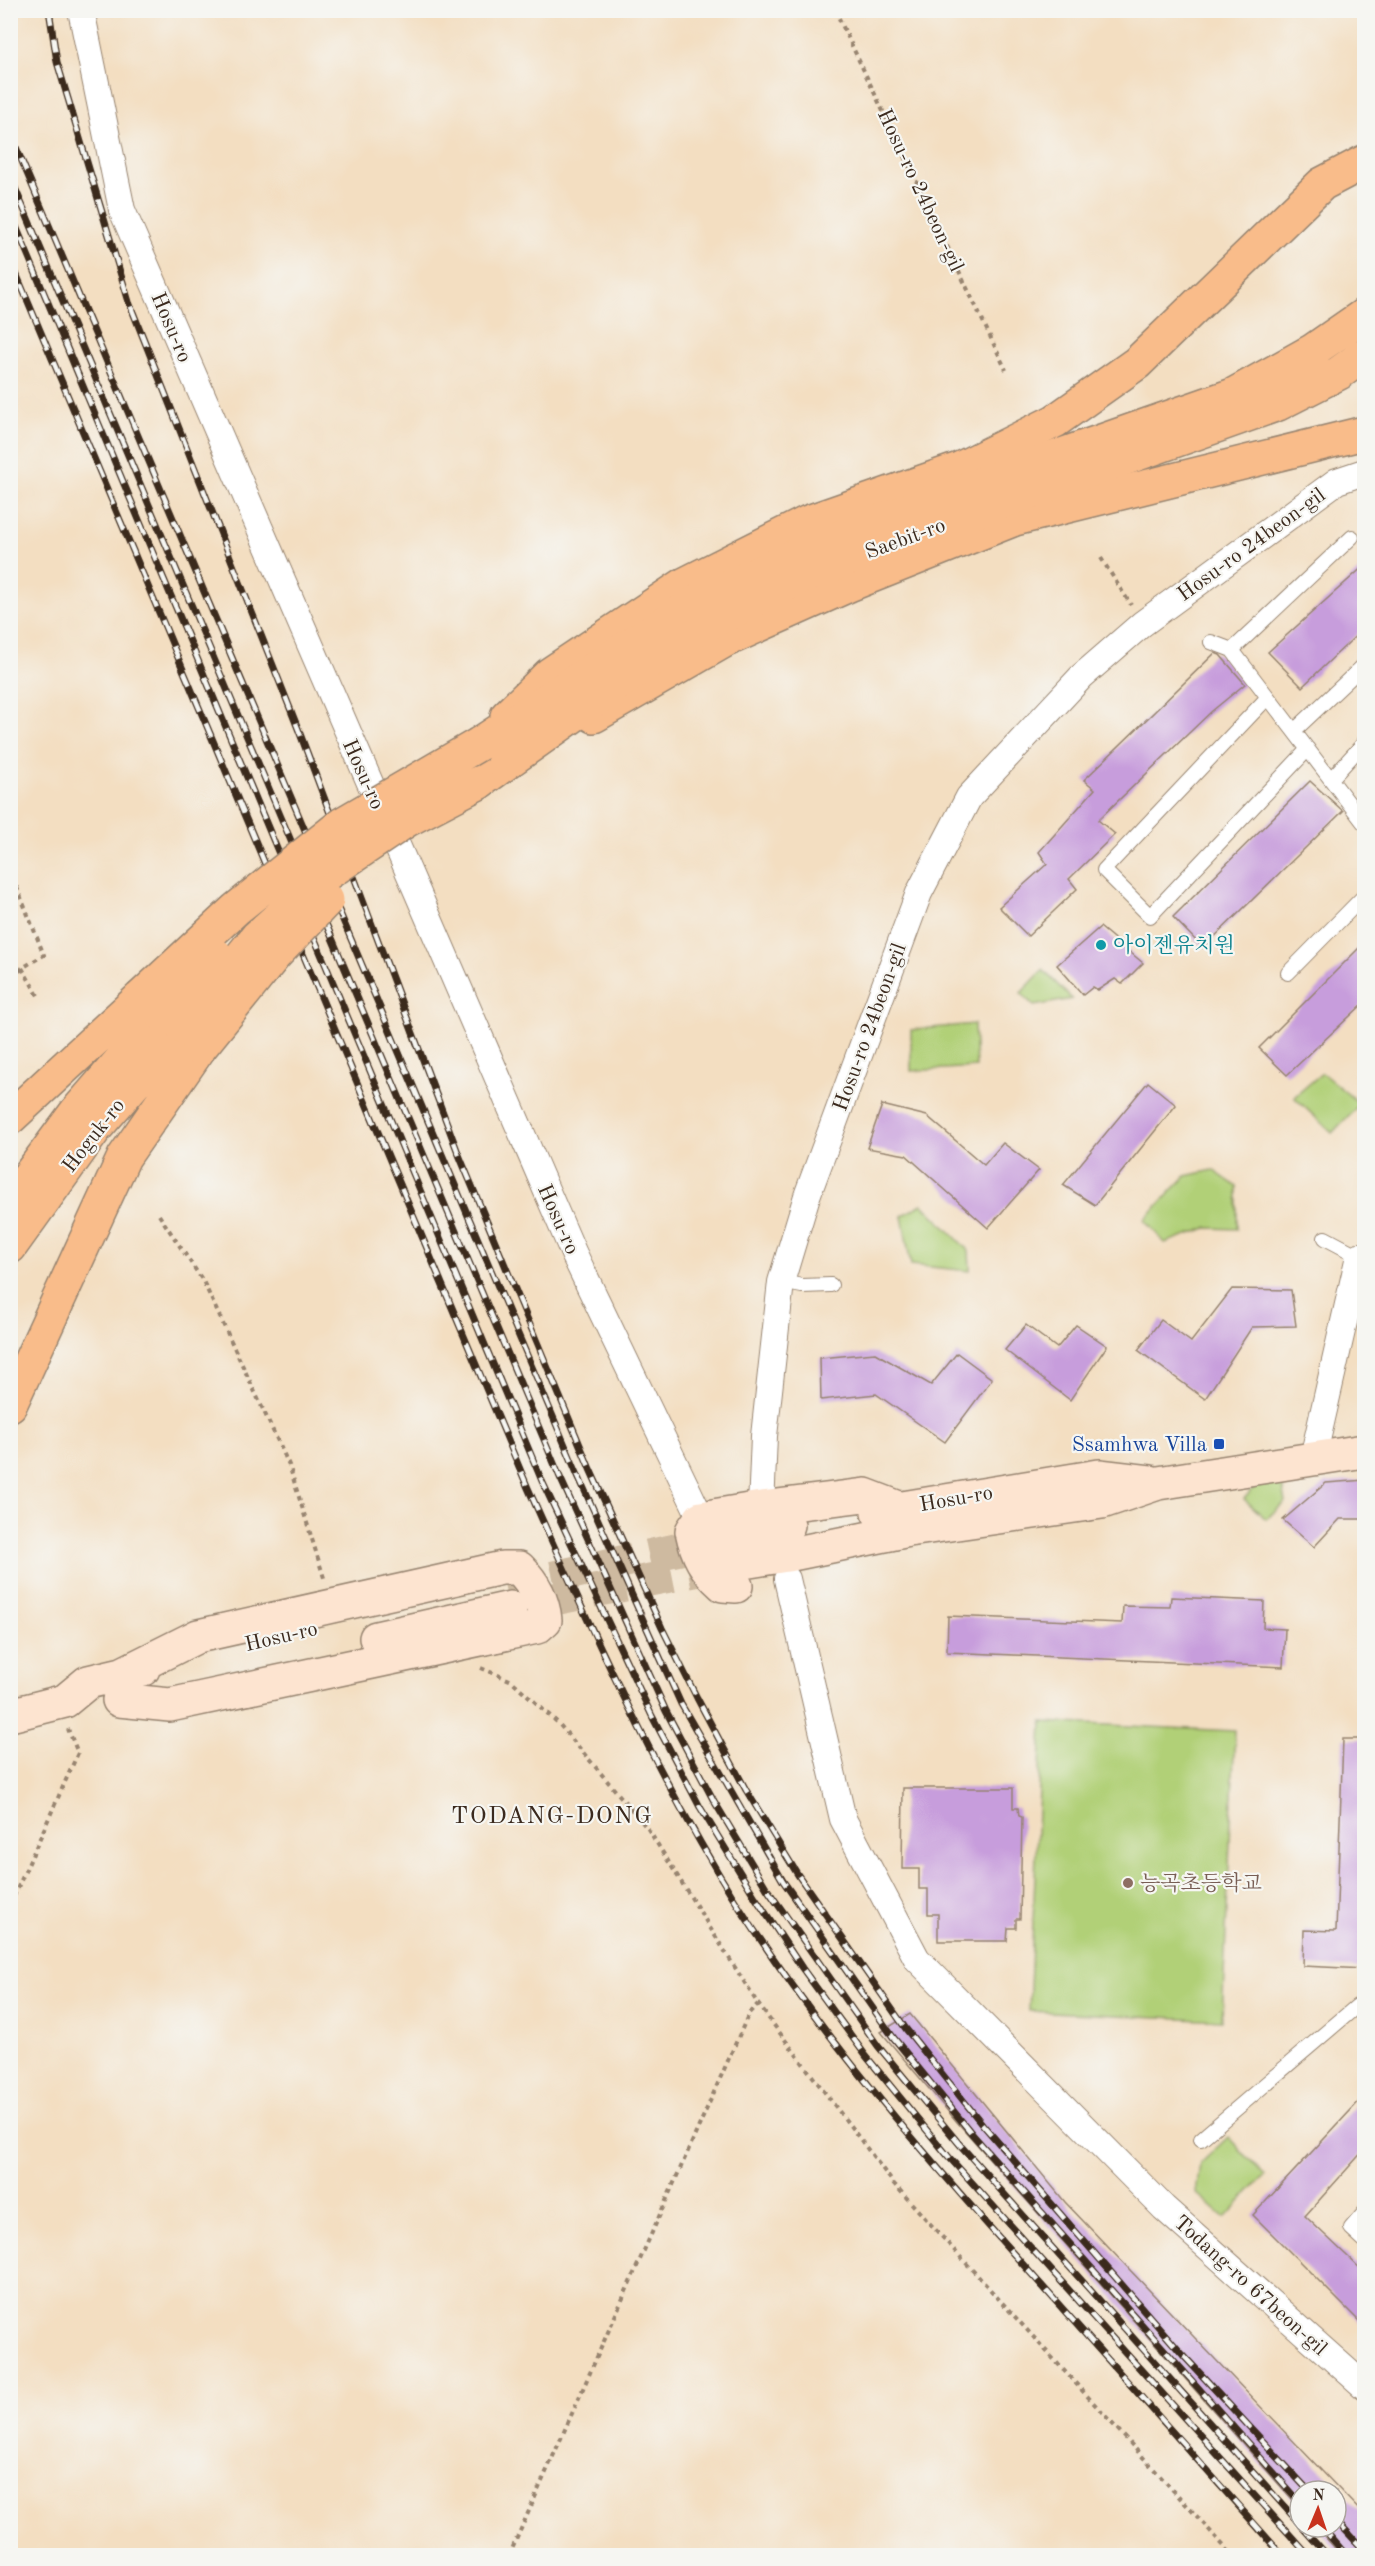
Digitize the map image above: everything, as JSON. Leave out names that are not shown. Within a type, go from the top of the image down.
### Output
[{"type":"main road","points":[[10,1405],[124,1157],[171,1022],[243,925],[344,843],[479,744],[550,674],[685,584],[808,522],[959,469],[1055,420],[1137,363],[1322,184],[1365,162]]},
{"type":"main road","name":"Saebit-ro","points":[[479,744],[707,596],[806,550],[936,499],[1233,395],[1312,351],[1365,315]]},
{"type":"main road","name":"Saebit-ro","points":[[478,783],[690,633],[804,576],[929,528],[1278,404],[1339,373],[1365,355]]},
{"type":"main road","points":[[10,1118],[171,1022],[325,874],[407,819],[478,783],[726,640],[849,585],[1015,519],[1365,433]]},
{"type":"main road","name":"Hoguk-ro","points":[[10,1201],[76,1112],[171,1022]]},
{"type":"main road","name":"Hoguk-ro","points":[[10,1247],[171,1022]]},
{"type":"main road","name":"Hosu-ro","points":[[715,1541],[777,1527],[1102,1502],[1158,1483],[1365,1451]]},
{"type":"main road","points":[[865,1495],[904,1519],[872,1556],[787,1579],[730,1587],[723,1585],[702,1563],[696,1552],[692,1531],[715,1541],[761,1508],[865,1495]]},
{"type":"main road","points":[[502,1568],[519,1568],[538,1592],[545,1620],[537,1627],[171,1705],[120,1687],[198,1636],[502,1568]]},
{"type":"main road","name":"Hosu-ro","points":[[10,1715],[61,1702],[90,1707],[120,1687],[507,1598]]},
{"type":"street","name":"Hosu-ro","points":[[81,10],[122,210],[574,1254],[715,1541]]},
{"type":"street","name":"Hosu-ro 24beon-gil","points":[[761,1508],[764,1436],[781,1282],[807,1197],[919,893],[969,797],[1082,676],[1142,624],[1337,481],[1365,472]]},
{"type":"street","points":[[1313,1458],[1362,1257]]},
{"type":"street","name":"Todang-ro 67beon-gil","points":[[787,1579],[843,1819],[916,1959],[1164,2208],[1365,2386]]},
{"type":"lane","points":[[1232,650],[1353,537]]},
{"type":"lane","points":[[1211,642],[1232,650],[1365,823]]},
{"type":"lane","points":[[1294,731],[1365,665]]},
{"type":"lane","points":[[1268,697],[1104,870],[1150,916],[1308,748]]},
{"type":"lane","points":[[1331,779],[1365,743]]},
{"type":"lane","points":[[1288,973],[1365,897]]},
{"type":"lane","points":[[1325,1238],[1362,1257]]},
{"type":"lane","points":[[781,1282],[802,1286],[831,1285]]},
{"type":"lane","points":[[1201,2139],[1357,2006],[1365,2009]]},
{"type":"lane","points":[[1365,2213],[1351,2228],[1365,2240]]},
{"type":"path","name":"Hosu-ro 24beon-gil","points":[[835,10],[1006,370]]},
{"type":"path","points":[[1101,558],[1142,624]]},
{"type":"path","points":[[10,870],[44,955],[22,968],[10,983]]},
{"type":"path","points":[[22,968],[39,997]]},
{"type":"path","name":"Hosu-ro","points":[[159,1215],[204,1281],[289,1465],[332,1605]]},
{"type":"path","points":[[475,1666],[512,1681],[558,1724],[648,1829],[758,2004],[894,2184],[1233,2556]]},
{"type":"path","points":[[10,1905],[78,1753],[61,1702]]},
{"type":"path","points":[[509,2556],[749,2013],[758,2004]]},
{"type":"green space","points":[[1043,970],[1072,999],[1034,1006],[1021,993]]},
{"type":"green space","points":[[974,1024],[976,1067],[911,1071],[911,1030]]},
{"type":"green space","points":[[1322,1073],[1360,1104],[1332,1133],[1294,1097]]},
{"type":"green space","points":[[1213,1170],[1237,1187],[1237,1229],[1207,1228],[1165,1243],[1144,1220],[1186,1176]]},
{"type":"green space","points":[[922,1204],[969,1251],[970,1271],[911,1265],[902,1216]]},
{"type":"green space","points":[[1282,1483],[1286,1502],[1266,1519],[1244,1499],[1257,1484]]},
{"type":"green space","points":[[1042,1722],[1235,1731],[1222,2020],[1029,2011]]},
{"type":"green space","points":[[1228,2137],[1265,2175],[1225,2218],[1196,2193],[1200,2164]]},
{"type":"building","points":[[1365,565],[1365,627],[1302,687],[1268,652]]},
{"type":"building","points":[[1215,653],[1220,655],[1245,684],[1212,711],[1098,820],[1115,834],[1069,879],[1077,889],[1028,936],[999,907],[1047,864],[1039,852],[1095,789],[1084,780]]},
{"type":"building","points":[[1310,781],[1343,811],[1203,948],[1173,917]]},
{"type":"building","name":"아이젠유치원","points":[[1100,927],[1143,963],[1122,984],[1115,979],[1098,990],[1093,987],[1083,995],[1057,965]]},
{"type":"building","points":[[1365,942],[1365,1002],[1287,1075],[1259,1048]]},
{"type":"building","points":[[1148,1082],[1176,1105],[1095,1205],[1063,1185]]},
{"type":"building","points":[[882,1105],[927,1116],[984,1165],[1003,1143],[1039,1170],[988,1228],[906,1155],[867,1148]]},
{"type":"building","points":[[1232,1289],[1291,1290],[1296,1326],[1252,1327],[1205,1399],[1138,1350],[1161,1320],[1191,1342]]},
{"type":"building","points":[[1026,1325],[1057,1348],[1076,1325],[1107,1346],[1070,1400],[1005,1350]]},
{"type":"building","points":[[875,1353],[931,1385],[957,1353],[992,1379],[945,1442],[876,1394],[821,1400],[820,1358]]},
{"type":"building","points":[[1365,1480],[1365,1519],[1340,1519],[1314,1547],[1283,1520],[1326,1483]]},
{"type":"building","points":[[1171,1597],[1264,1601],[1263,1628],[1285,1629],[1283,1667],[947,1652],[948,1616],[1122,1623],[1123,1606],[1170,1607]]},
{"type":"building","points":[[1343,1739],[1365,1739],[1365,1969],[1303,1966],[1304,1930],[1336,1931]]},
{"type":"building","points":[[903,1788],[1013,1788],[1013,1808],[1018,1808],[1019,1816],[1022,1817],[1020,1919],[1016,1919],[1016,1928],[1008,1928],[1007,1941],[938,1941],[938,1914],[928,1914],[928,1889],[919,1889],[919,1869],[902,1869]]},
{"type":"building","points":[[910,2014],[1065,2202],[1330,2479],[1288,2479],[1288,2494],[957,2122],[881,2032]]},
{"type":"building","points":[[1365,2095],[1365,2149],[1305,2216],[1365,2273],[1365,2327],[1253,2215]]},
{"type":"building","points":[[1348,2498],[1365,2516],[1365,2556],[1342,2556],[1327,2539],[1348,2539]]},
{"type":"tunnel","points":[[505,1588],[720,1540]]},
{"type":"tunnel","points":[[544,1601],[725,1565]]},
{"type":"railway","points":[[49,10],[57,62],[129,302],[299,731],[457,1150],[590,1469],[662,1628],[697,1698],[746,1790],[798,1875],[906,2029],[983,2125],[1183,2355],[1298,2479]]},
{"type":"railway","points":[[10,133],[576,1471],[681,1704],[783,1881],[893,2037],[973,2135],[1288,2489]]},
{"type":"railway","points":[[10,176],[559,1475],[666,1711],[714,1801],[767,1889],[878,2046],[961,2146],[1288,2511]]},
{"type":"railway","points":[[10,212],[542,1481],[652,1716],[700,1807],[802,1968],[866,2056],[948,2156],[1309,2556]]},
{"type":"railway","points":[[10,259],[528,1488],[626,1701],[708,1857],[772,1957],[880,2099],[996,2234],[1283,2556]]},
{"type":"railway","points":[[1348,2533],[1364,2550]]},
{"type":"railway","points":[[1313,2539],[1328,2556]]},
{"type":"railway","points":[[1332,2539],[1347,2556]]},
{"type":"place","name":"아이젠유치원","points":[[1101,945]]},
{"type":"place","name":"Ssamhwa Villa","points":[[1219,1444]]},
{"type":"place","name":"능곡초등학교","points":[[1128,1883]]},
{"type":"district","name":"TODANG-DONG","points":[[552,1815]]}]
